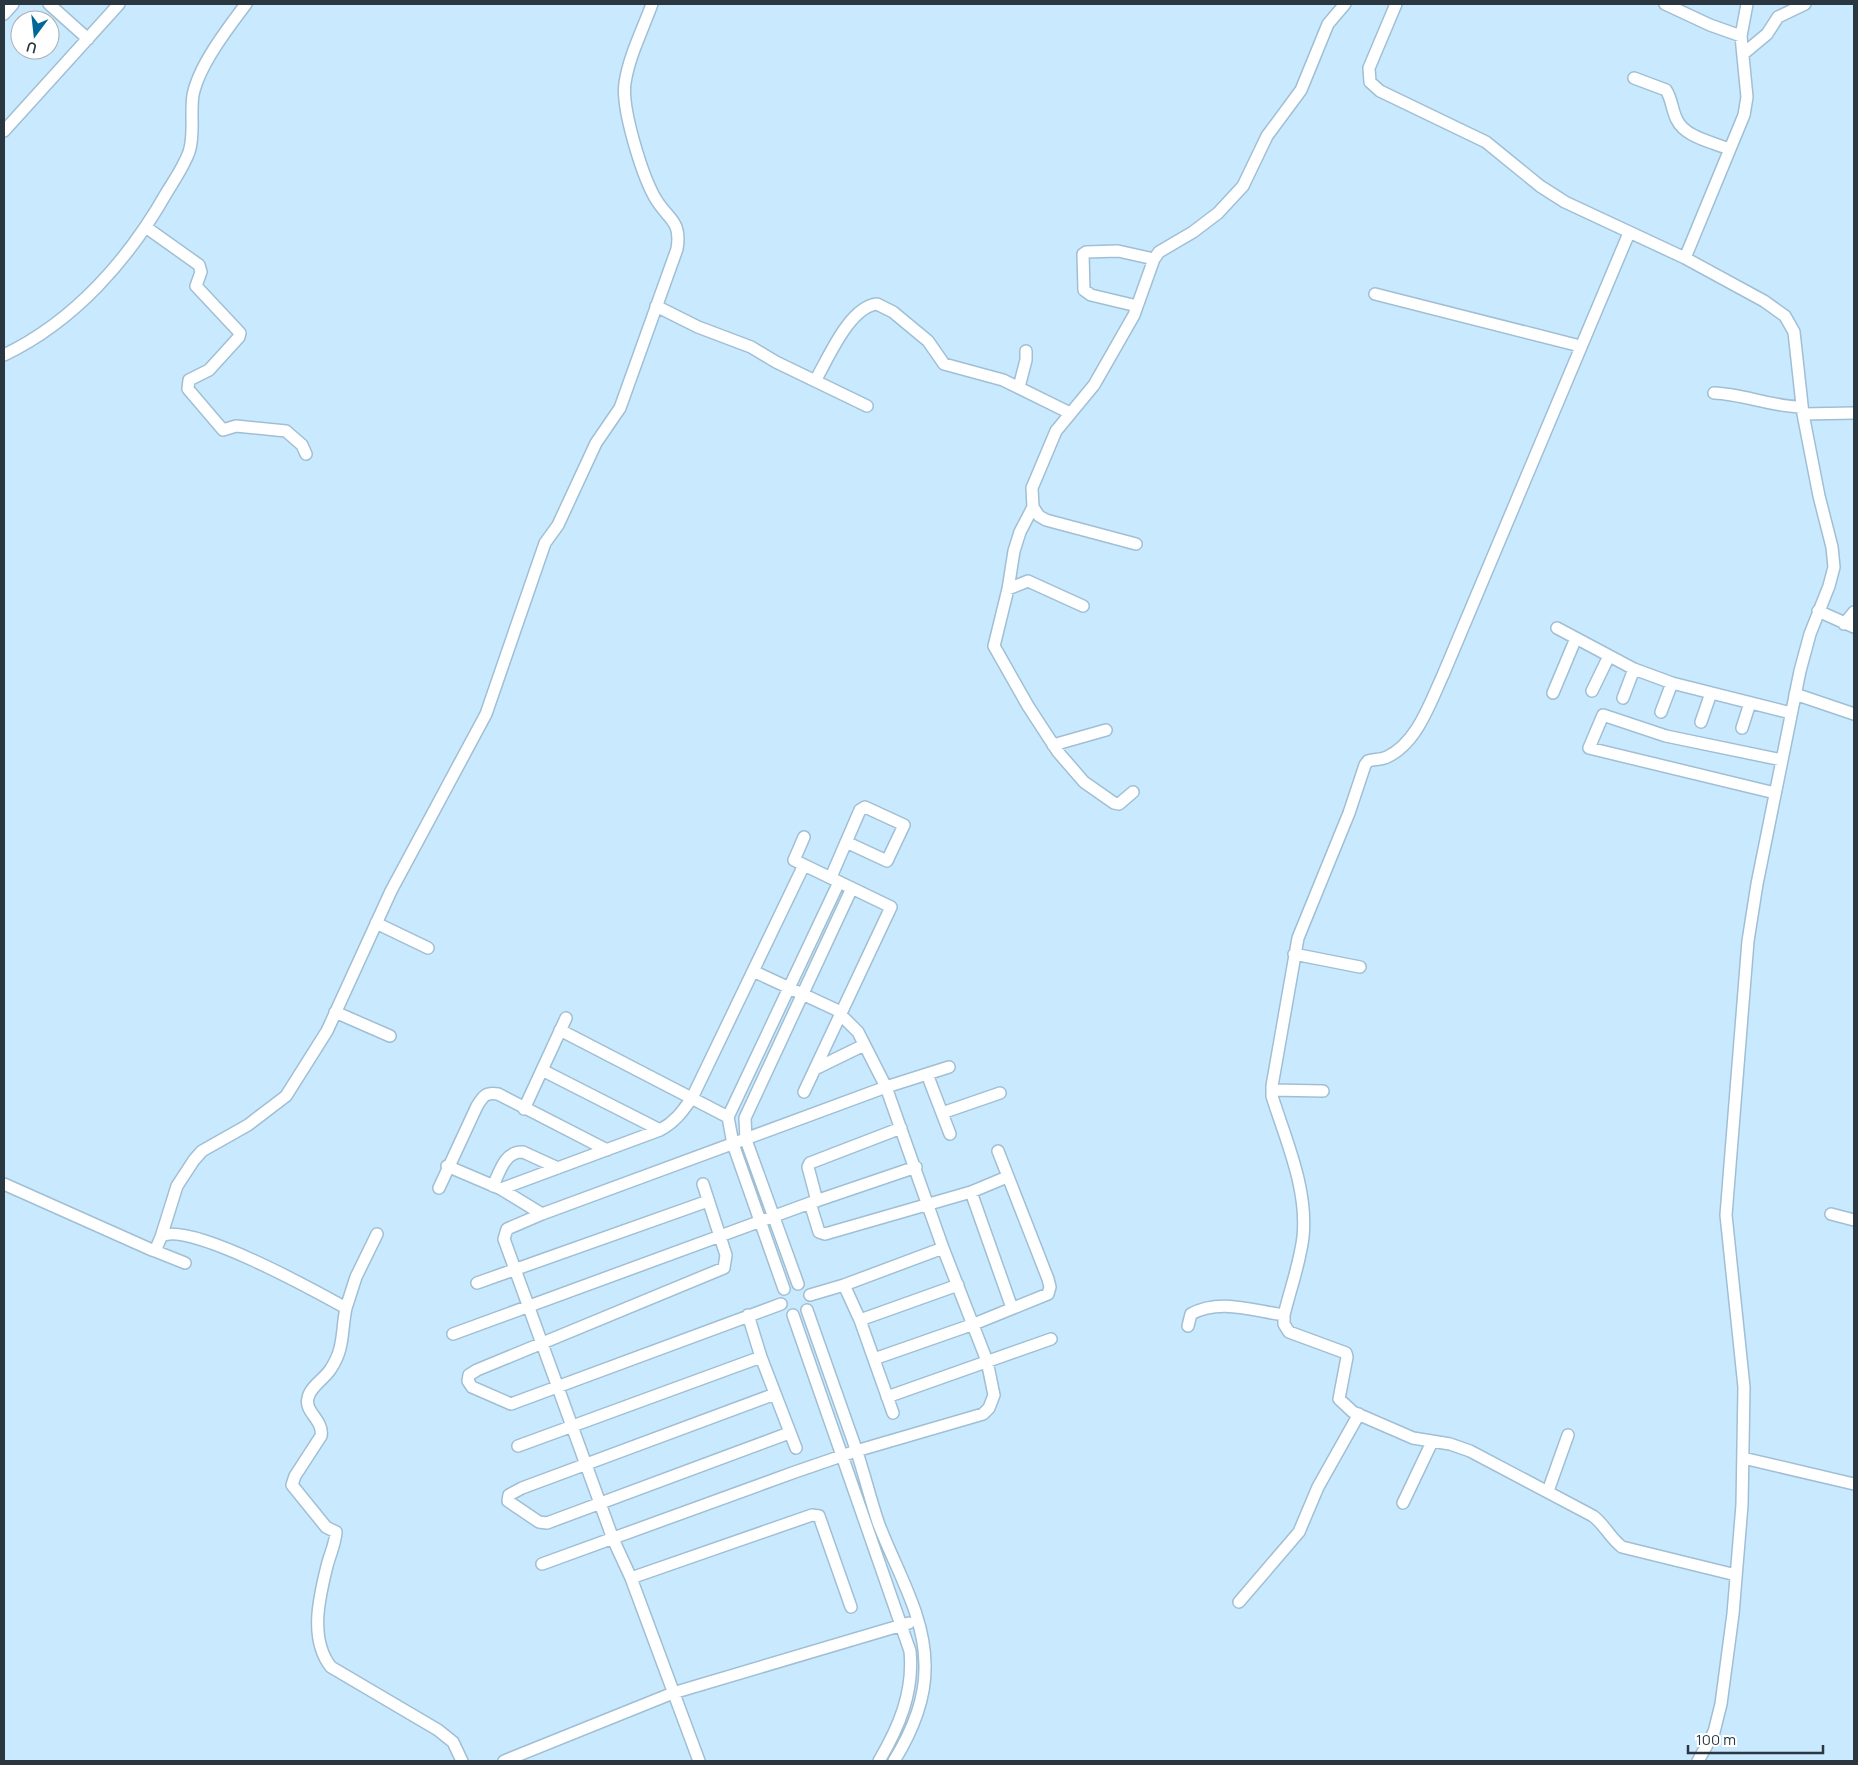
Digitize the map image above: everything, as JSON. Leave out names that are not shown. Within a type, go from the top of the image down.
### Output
[{"type":"street","points":[[4,14],[13,4]]},
{"type":"street","points":[[49,4],[88,39]]},
{"type":"street","points":[[4,131],[119,4]]},
{"type":"street","points":[[4,355],[28,343],[80,304],[110,273],[147,228],[188,154],[193,96],[197,80],[246,4]]},
{"type":"street","points":[[156,1251],[177,1186],[190,1165],[202,1151],[248,1125],[286,1096],[327,1031],[376,923],[413,848],[482,721],[498,682],[541,552],[558,525],[596,444],[620,408],[677,249],[680,234],[674,222],[654,197],[646,179],[624,96],[628,66],[652,4]]},
{"type":"street","points":[[1133,792],[1119,804],[1111,802],[1084,782],[1053,745],[994,646],[1008,589],[1014,551],[1020,532],[1033,507],[1032,488],[1056,431],[1102,374],[1137,306],[1154,259],[1159,252],[1193,232],[1218,214],[1243,186],[1267,136],[1301,90],[1328,24],[1346,4]]},
{"type":"street","points":[[1396,4],[1369,68],[1368,74],[1373,85],[1404,103],[1486,142],[1549,193],[1577,209],[1685,258],[1764,301],[1785,316],[1794,332],[1803,410],[1834,558],[1832,577],[1806,644],[1757,884],[1748,941],[1727,1202],[1727,1226],[1744,1387],[1743,1458],[1736,1575],[1727,1666],[1717,1722],[1710,1741],[1698,1761]]},
{"type":"street","points":[[1665,4],[1710,25],[1741,36]]},
{"type":"street","points":[[1685,258],[1744,115],[1747,97],[1741,36],[1747,4]]},
{"type":"street","points":[[1743,54],[1763,38],[1782,13],[1805,4]]},
{"type":"street","points":[[1634,78],[1666,90],[1671,97],[1676,119],[1683,128],[1729,149]]},
{"type":"street","points":[[147,228],[199,265],[201,272],[196,286],[240,333],[239,338],[209,370],[189,380],[188,389],[223,430],[234,426],[284,430],[302,445],[306,454]]},
{"type":"street","points":[[1629,233],[1580,346],[1444,675],[1422,719],[1410,737],[1386,758],[1368,761],[1365,765],[1349,813],[1301,929],[1294,954],[1272,1090],[1298,1179],[1304,1216],[1303,1238],[1284,1315],[1284,1324],[1289,1332],[1346,1353],[1347,1357],[1339,1399],[1341,1403],[1359,1414],[1413,1438],[1450,1444],[1470,1452],[1548,1491],[1600,1521],[1611,1538],[1622,1547],[1736,1575]]},
{"type":"street","points":[[1137,306],[1091,295],[1084,290],[1083,253],[1118,251],[1154,259]]},
{"type":"street","points":[[1375,294],[1580,346]]},
{"type":"street","points":[[815,381],[851,320],[863,309],[877,304],[893,312],[928,341],[944,364],[983,374],[1019,387],[1022,391],[1070,413]]},
{"type":"street","points":[[656,306],[698,327],[751,347],[776,362],[867,406]]},
{"type":"street","points":[[1019,387],[1026,360],[1026,351]]},
{"type":"street","points":[[1714,393],[1735,394],[1756,401],[1803,410],[1854,413]]},
{"type":"street","points":[[1033,507],[1039,516],[1046,520],[1136,544]]},
{"type":"street","points":[[1008,589],[1028,581],[1083,606]]},
{"type":"street","points":[[1818,611],[1849,626],[1854,612]]},
{"type":"street","points":[[1557,628],[1634,669],[1672,683],[1791,712]]},
{"type":"street","points":[[1553,693],[1576,638]]},
{"type":"street","points":[[1592,691],[1609,656]]},
{"type":"street","points":[[1623,698],[1634,669]]},
{"type":"street","points":[[1661,712],[1672,683]]},
{"type":"street","points":[[1700,722],[1711,693]]},
{"type":"street","points":[[1795,694],[1854,714]]},
{"type":"street","points":[[1742,728],[1750,703]]},
{"type":"street","points":[[1775,793],[1589,748],[1603,715],[1666,736],[1782,760]]},
{"type":"street","points":[[1053,745],[1106,730]]},
{"type":"street","points":[[784,1289],[762,1221],[733,1144],[728,1118],[788,988],[835,879],[846,842],[860,810],[865,807],[904,825],[887,861],[846,842]]},
{"type":"street","points":[[804,837],[794,860],[891,907],[804,1092]]},
{"type":"street","points":[[497,1188],[607,1150],[660,1130],[672,1123],[692,1098],[804,865]]},
{"type":"street","points":[[798,1284],[776,1216],[746,1140],[745,1118],[852,888]]},
{"type":"street","points":[[376,923],[428,948]]},
{"type":"street","points":[[1294,954],[1360,967]]},
{"type":"street","points":[[542,1564],[795,1472],[844,1457],[856,1451],[983,1414],[989,1408],[994,1395],[986,1361],[974,1324],[943,1248],[916,1167],[886,1087],[858,1032],[841,1015],[841,1012],[753,971]]},
{"type":"street","points":[[335,1012],[390,1036]]},
{"type":"street","points":[[524,1109],[566,1018]]},
{"type":"street","points":[[560,1030],[728,1118]]},
{"type":"street","points":[[815,1069],[864,1045]]},
{"type":"street","points":[[699,1761],[631,1578],[613,1539],[602,1502],[515,1270],[504,1239],[507,1229],[542,1214],[886,1087],[949,1067]]},
{"type":"street","points":[[542,1070],[660,1130]]},
{"type":"street","points":[[927,1074],[950,1134]]},
{"type":"street","points":[[1272,1090],[1323,1091]]},
{"type":"street","points":[[439,1188],[483,1096],[490,1093],[498,1094],[607,1150]]},
{"type":"street","points":[[942,1113],[1000,1093]]},
{"type":"street","points":[[901,1128],[810,1163],[808,1167],[820,1232],[825,1234],[928,1205],[971,1192],[1007,1177]]},
{"type":"street","points":[[874,1360],[1043,1298],[1048,1294],[1050,1288],[998,1151]]},
{"type":"street","points":[[497,1188],[507,1158],[517,1152],[524,1152],[558,1168]]},
{"type":"street","points":[[448,1166],[497,1188],[542,1214]]},
{"type":"street","points":[[453,1334],[814,1202],[916,1167]]},
{"type":"street","points":[[4,1184],[185,1263]]},
{"type":"street","points":[[703,1184],[726,1255],[724,1268],[718,1273],[476,1370],[469,1375],[468,1381],[472,1387],[512,1404],[780,1304]]},
{"type":"street","points":[[971,1192],[1012,1308]]},
{"type":"street","points":[[477,1283],[708,1201]]},
{"type":"street","points":[[1831,1214],[1854,1220]]},
{"type":"street","points":[[161,1237],[170,1233],[193,1236],[217,1244],[261,1263],[346,1308]]},
{"type":"street","points":[[377,1234],[356,1278],[346,1308],[343,1321],[343,1345],[330,1371],[309,1393],[308,1406],[317,1418],[322,1430],[321,1436],[295,1476],[292,1485],[326,1527],[336,1532],[335,1545],[327,1564],[320,1596],[319,1642],[323,1656],[331,1667],[438,1730],[453,1742],[462,1761]]},
{"type":"street","points":[[810,1295],[844,1285],[943,1248]]},
{"type":"street","points":[[792,1284],[798,1284],[806,1288],[811,1301],[807,1310],[801,1314],[793,1315],[786,1312],[780,1304],[781,1293],[784,1289],[792,1284]]},
{"type":"street","points":[[844,1285],[860,1320],[893,1413]]},
{"type":"street","points":[[860,1320],[958,1285]]},
{"type":"street","points":[[1188,1326],[1191,1314],[1215,1306],[1232,1306],[1284,1315]]},
{"type":"street","points":[[807,1310],[878,1521],[918,1619],[924,1645],[925,1680],[922,1698],[908,1737],[894,1761]]},
{"type":"street","points":[[748,1315],[761,1357],[796,1448]]},
{"type":"street","points":[[793,1315],[910,1651],[912,1669],[910,1687],[896,1730],[879,1761]]},
{"type":"street","points":[[887,1397],[1051,1339]]},
{"type":"street","points":[[518,1446],[761,1357]]},
{"type":"street","points":[[775,1394],[522,1488],[509,1495],[508,1502],[539,1522],[547,1523],[789,1433]]},
{"type":"street","points":[[1239,1602],[1299,1532],[1318,1487],[1359,1414]]},
{"type":"street","points":[[1548,1491],[1568,1435]]},
{"type":"street","points":[[1403,1503],[1432,1442]]},
{"type":"street","points":[[1743,1458],[1854,1484]]},
{"type":"street","points":[[631,1578],[812,1515],[818,1516],[851,1607]]},
{"type":"street","points":[[504,1761],[673,1693],[902,1626],[918,1619]]}]
